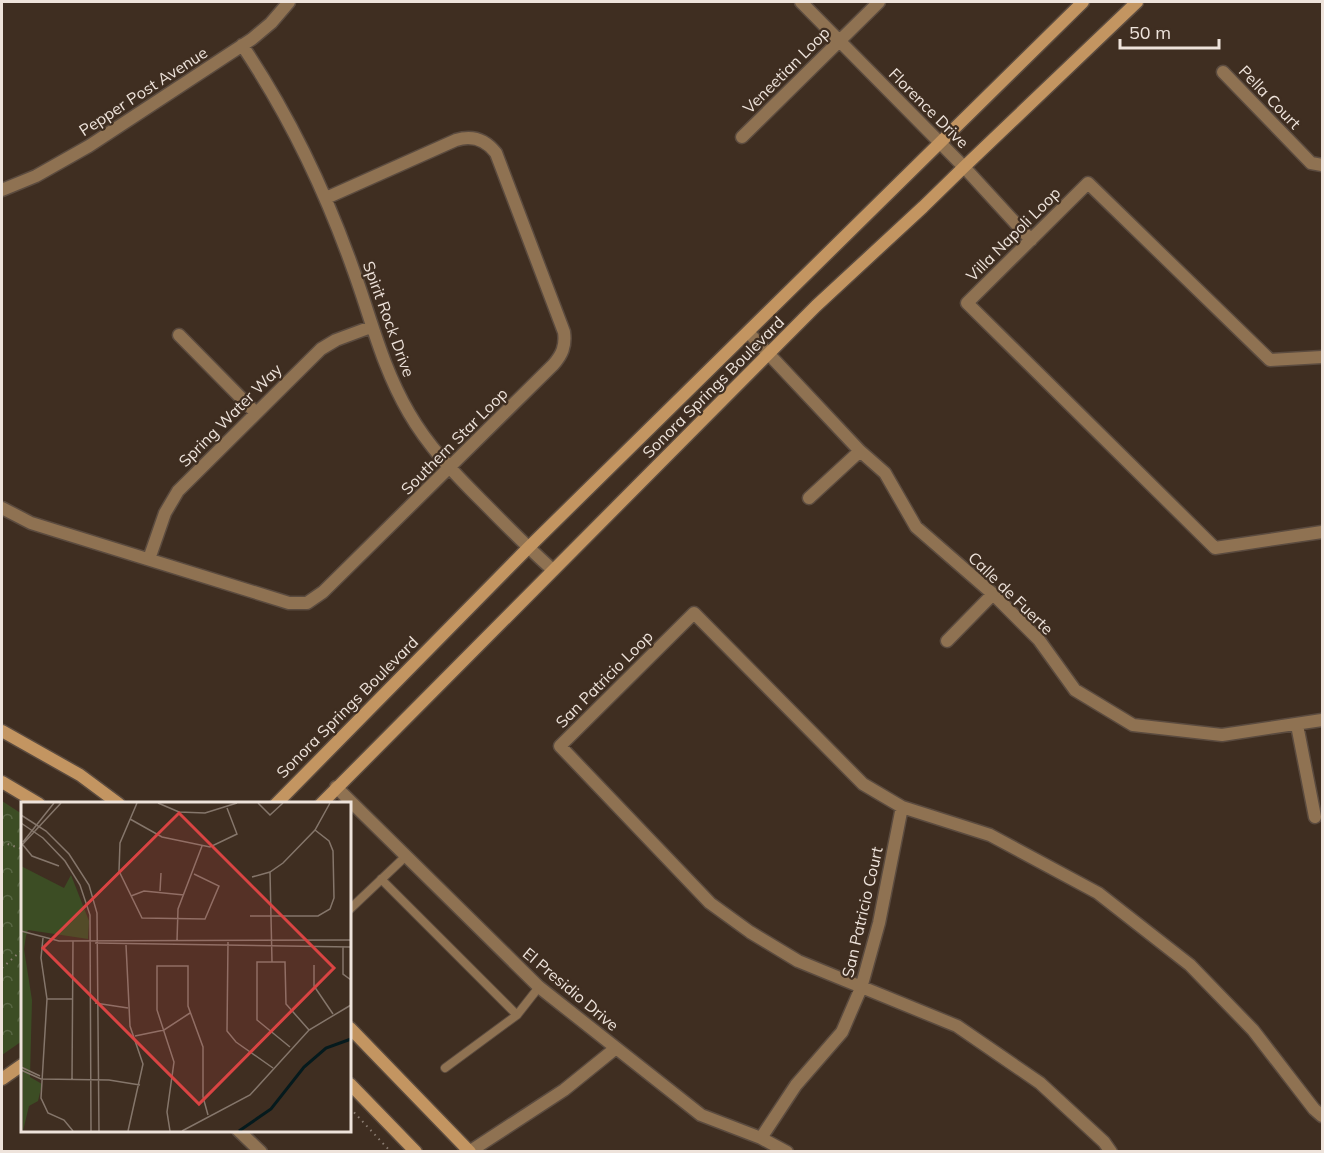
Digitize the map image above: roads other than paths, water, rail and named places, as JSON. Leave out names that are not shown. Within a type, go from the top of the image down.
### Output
[{"type":"street","name":"Pepper Post Avenue","points":[[2,190],[36,176],[73,156],[242,45],[271,23],[289,2]]},
{"type":"street","name":"Florence Drive","points":[[801,2],[964,166],[1031,240]]},
{"type":"street","name":"Veneetian Loop","points":[[741,137],[879,2]]},
{"type":"street","name":"Sonora Springs Boulevard","points":[[278,802],[528,548],[1083,2]]},
{"type":"street","name":"Sonora Springs Boulevard","points":[[323,802],[816,306],[1137,2]]},
{"type":"street","name":"Spirit Rock Drive","points":[[242,45],[292,129],[326,198],[353,268],[385,366],[401,400],[423,435],[450,468],[528,548],[553,570]]},
{"type":"street","name":"Pella Court","points":[[1223,72],[1311,163],[1323,165]]},
{"type":"street","name":"Southern Star Loop","points":[[2,508],[31,523],[289,603],[308,603],[323,592],[450,468],[553,366],[561,355],[565,343],[564,332],[496,153],[483,141],[462,138],[326,198]]},
{"type":"street","name":"Villa Napoli Loop","points":[[1323,357],[1270,360],[1088,183],[967,303],[1215,548],[1323,532]]},
{"type":"street","name":"Spring Water Way","points":[[149,559],[162,519],[178,491],[321,350],[336,340],[371,327]]},
{"type":"street","name":"Calle de Fuerte","points":[[748,332],[860,451],[885,473],[916,527],[993,594],[1039,640],[1075,690],[1133,725],[1222,735],[1323,720]]},
{"type":"street","points":[[179,335],[256,413]]},
{"type":"street","points":[[809,498],[860,451]]},
{"type":"street","points":[[947,641],[993,594]]},
{"type":"street","name":"San Patricio Loop","points":[[861,988],[798,961],[750,932],[710,903],[560,746],[694,613],[863,784],[903,807]]},
{"type":"street","points":[[1297,725],[1315,817]]},
{"type":"street","points":[[2,731],[80,775],[116,802]]},
{"type":"street","points":[[2,782],[36,802]]},
{"type":"street","name":"El Presidio Drive","points":[[336,787],[539,987],[701,1114],[761,1138],[787,1152]]},
{"type":"street","points":[[903,807],[990,835],[1098,893],[1190,965],[1253,1030],[1314,1109],[1323,1116]]},
{"type":"street","name":"San Patricio Court","points":[[761,1138],[796,1084],[842,1032],[861,988],[879,923],[903,807]]},
{"type":"street","points":[[861,988],[957,1026],[1040,1083],[1104,1142],[1110,1152]]},
{"type":"street","points":[[351,1029],[470,1151],[564,1090],[615,1047]]},
{"type":"street","points":[[2,1079],[21,1066]]},
{"type":"street","points":[[351,1085],[416,1152]]},
{"type":"street","points":[[239,1132],[261,1152]]},
{"type":"lane","points":[[351,908],[406,856]]},
{"type":"lane","points":[[381,879],[517,1015]]},
{"type":"lane","points":[[445,1068],[517,1015],[539,987]]}]
